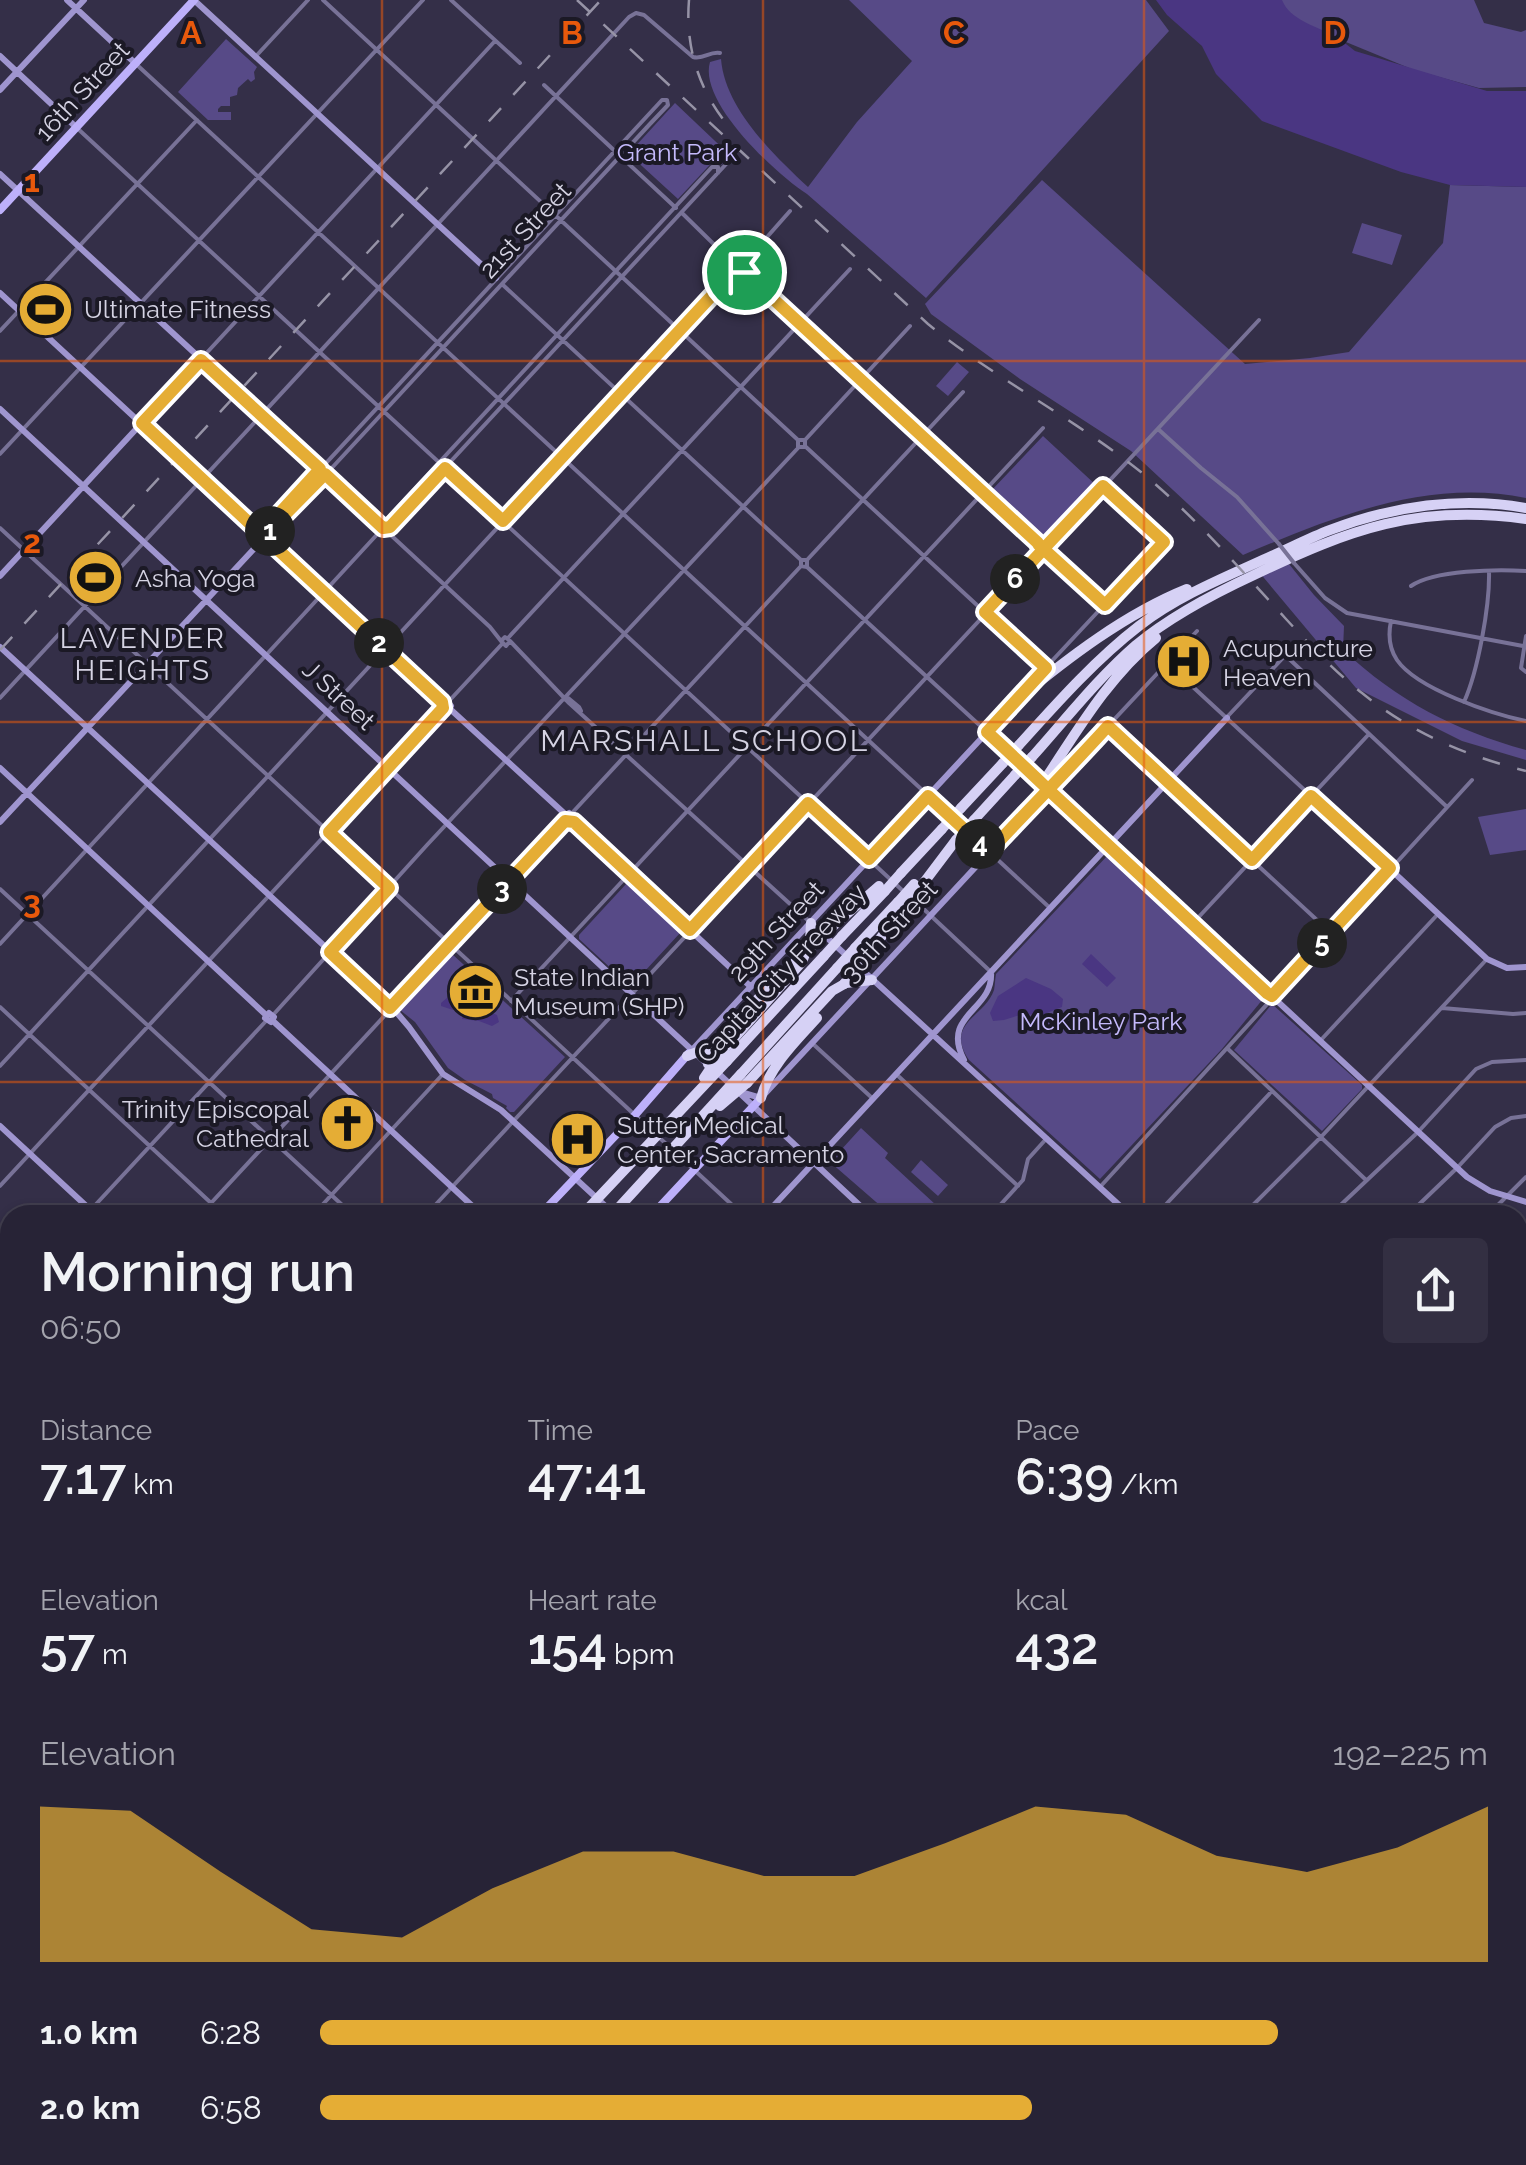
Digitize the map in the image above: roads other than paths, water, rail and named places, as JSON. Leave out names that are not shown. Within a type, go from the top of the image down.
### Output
[{"type":"highway","name":"Capital City Freeway","points":[[721,1053],[824,956],[882,888],[1126,637],[1157,613],[1214,581],[1363,518],[1438,504],[1526,508]]},
{"type":"highway","name":"Capital City Freeway","points":[[744,1078],[855,948],[900,906],[1109,671],[1141,641],[1206,598],[1313,546],[1349,533],[1423,516],[1461,514],[1526,519]]},
{"type":"highway","points":[[1017,700],[1129,619],[1176,593],[1214,581]]},
{"type":"highway","points":[[1045,787],[1107,688],[1131,660],[1182,618],[1239,582]]},
{"type":"highway","points":[[591,1205],[686,1104],[771,985],[832,927],[882,888]]},
{"type":"highway","points":[[758,1102],[780,1060],[865,958],[900,906]]},
{"type":"highway","points":[[708,1064],[802,962],[810,941],[811,923]]},
{"type":"highway","points":[[622,1205],[692,1128],[832,991],[846,983],[872,980]]},
{"type":"highway","points":[[692,1053],[721,1053]]},
{"type":"main road","points":[[67,0],[139,67]]},
{"type":"main road","points":[[0,90],[84,0]]},
{"type":"main road","points":[[194,0],[499,281]]},
{"type":"main road","name":"16th Street","points":[[0,210],[139,67],[194,0]]},
{"type":"main road","points":[[0,56],[77,128]]},
{"type":"main road","points":[[0,174],[201,360],[0,576]]},
{"type":"main road","points":[[0,292],[22,307],[81,367],[751,987]]},
{"type":"main road","name":"J Street","points":[[0,409],[632,993],[692,1053],[737,1091],[758,1102]]},
{"type":"main road","name":"21st Street","points":[[0,822],[262,534]]},
{"type":"main road","points":[[0,647],[390,1008],[411,1029],[443,1074],[513,1121],[603,1205]]},
{"type":"main road","name":"29th Street","points":[[549,1205],[1017,700]]},
{"type":"main road","points":[[774,1205],[1227,718]]},
{"type":"main road","points":[[987,732],[1457,1168],[1484,1188],[1526,1202]]},
{"type":"main road","points":[[0,768],[472,1205]]},
{"type":"main road","name":"30th Street","points":[[661,1205],[1018,821],[1045,787]]},
{"type":"main road","points":[[1390,868],[1487,959],[1505,967],[1526,968]]},
{"type":"main road","points":[[811,923],[1119,1205]]},
{"type":"main road","points":[[971,1069],[959,1048],[958,1030],[989,991],[991,972]]},
{"type":"main road","points":[[758,1102],[859,1205]]},
{"type":"main road","points":[[0,1126],[83,1205]]},
{"type":"street","points":[[256,57],[308,0]]},
{"type":"street","points":[[322,0],[1046,668]]},
{"type":"street","points":[[0,454],[423,0]]},
{"type":"street","points":[[451,0],[520,63]]},
{"type":"street","points":[[0,698],[379,288],[441,228],[497,160],[629,18],[639,13],[648,18],[692,57],[720,53]]},
{"type":"street","points":[[496,41],[201,360],[811,923]]},
{"type":"street","points":[[139,67],[1050,908]]},
{"type":"street","points":[[544,85],[983,492],[1041,551],[1105,605]]},
{"type":"street","name":"21st Street","points":[[262,534],[384,411],[614,150],[662,99],[667,100],[668,104],[650,125],[499,281]]},
{"type":"street","points":[[644,119],[650,125]]},
{"type":"street","points":[[0,331],[196,120]]},
{"type":"street","points":[[77,128],[991,972]]},
{"type":"street","points":[[383,528],[390,527],[728,162]]},
{"type":"street","points":[[0,944],[712,167],[718,167],[718,173]]},
{"type":"street","points":[[0,1066],[790,210]]},
{"type":"street","points":[[0,1186],[850,269]]},
{"type":"street","points":[[499,281],[987,732]]},
{"type":"street","points":[[435,1205],[1259,320]]},
{"type":"street","points":[[98,1205],[910,326]]},
{"type":"street","name":"21st Street","points":[[325,474],[378,406],[440,345]]},
{"type":"street","points":[[0,1007],[211,1203],[963,392]]},
{"type":"street","points":[[512,1002],[1043,428]]},
{"type":"street","points":[[1158,428],[1237,497],[1336,607],[1354,615],[1523,646]]},
{"type":"street","name":"29th Street","points":[[1017,700],[1164,542],[1103,486]]},
{"type":"street","points":[[0,528],[732,1205]]},
{"type":"street","points":[[1464,702],[1473,681],[1489,570]]},
{"type":"street","points":[[1411,586],[1427,578],[1489,570],[1526,571]]},
{"type":"street","points":[[1391,621],[1390,642],[1400,664],[1412,674],[1464,702],[1499,716],[1526,721]]},
{"type":"street","points":[[1045,787],[1197,631]]},
{"type":"street","points":[[1526,636],[1520,668],[1526,672]]},
{"type":"street","points":[[1227,718],[1296,644]]},
{"type":"street","points":[[1285,656],[1447,807]]},
{"type":"street","points":[[1167,663],[1390,868]]},
{"type":"street","points":[[1108,726],[1331,933]]},
{"type":"street","points":[[1193,924],[1369,734]]},
{"type":"street","points":[[1100,1187],[1472,780]]},
{"type":"street","points":[[0,889],[341,1205]]},
{"type":"street","points":[[1320,1041],[1438,914]]},
{"type":"street","points":[[1254,1205],[1487,959]]},
{"type":"street","points":[[1442,1008],[1526,1013]]},
{"type":"street","points":[[812,1043],[873,1098]]},
{"type":"street","points":[[1228,1049],[1366,1180]]},
{"type":"street","points":[[1340,1205],[1418,1132],[1476,1069],[1498,1061],[1526,1060]]},
{"type":"street","points":[[322,1205],[443,1074]]},
{"type":"street","points":[[896,1074],[1018,1186]]},
{"type":"street","points":[[1165,1205],[1272,1091]]},
{"type":"street","points":[[1418,1205],[1495,1127],[1511,1118],[1526,1116]]},
{"type":"street","points":[[1002,1205],[1024,1178],[1028,1158],[1047,1138]]},
{"type":"street","points":[[1499,1205],[1526,1177]]},
{"type":"railway","points":[[577,0],[928,324],[1121,456],[1166,493],[1322,658],[1362,693],[1399,720],[1440,741],[1526,771]]},
{"type":"railway","points":[[0,650],[601,0]]},
{"type":"railway","points":[[689,0],[689,35],[696,68],[710,99],[730,128]]},
{"type":"place","name":"Ultimate Fitness","points":[[45,309]]},
{"type":"place","name":"Asha Yoga","points":[[96,578]]},
{"type":"place","name":"Acupuncture Heaven","points":[[1184,662]]},
{"type":"place","name":"State Indian Museum (SHP)","points":[[475,991]]},
{"type":"place","name":"Trinity Episcopal Cathedral","points":[[348,1123]]},
{"type":"place","name":"Sutter Medical Center, Sacramento","points":[[578,1139]]},
{"type":"district","name":"LAVENDER HEIGHTS","points":[[143,654]]},
{"type":"district","name":"MARSHALL SCHOOL","points":[[705,740]]},
{"type":"park label","name":"Grant Park","points":[[677,152]]},
{"type":"park label","name":"McKinley Park","points":[[1101,1021]]}]
